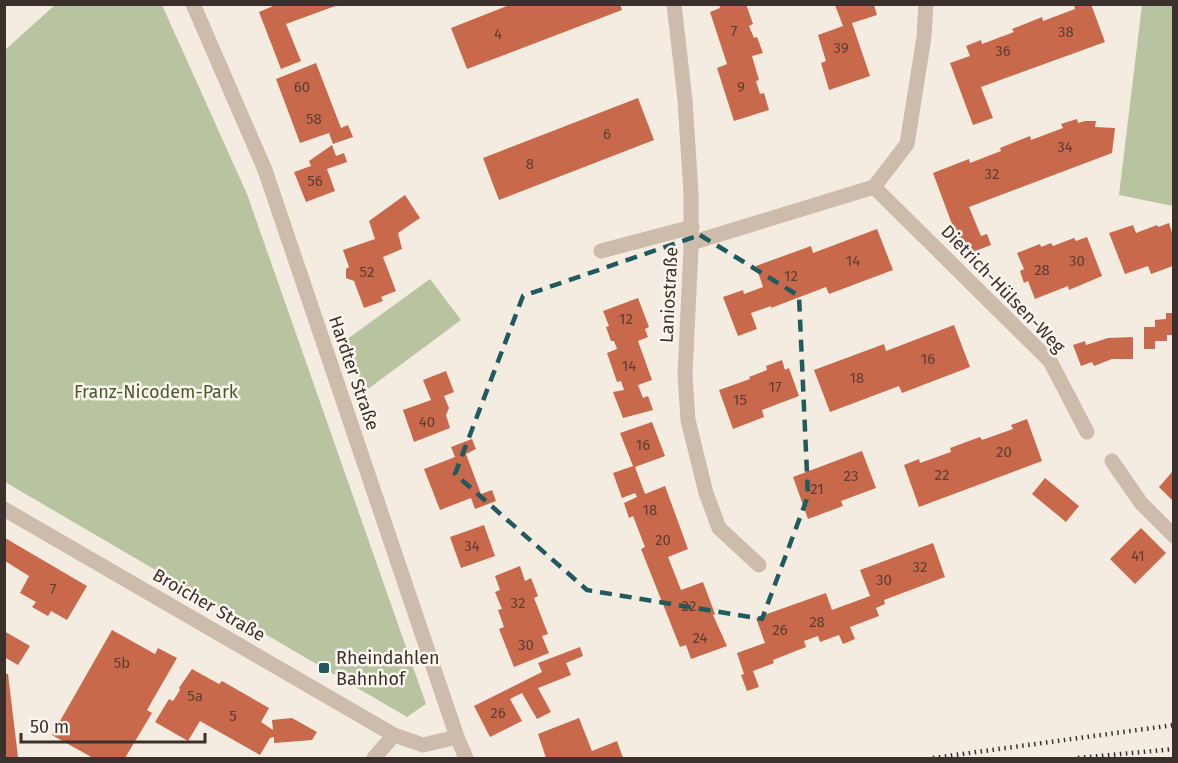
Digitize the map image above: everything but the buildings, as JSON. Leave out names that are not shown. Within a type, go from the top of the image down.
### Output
[{"type":"street","name":"Hardter Straße","points":[[193,4],[265,170],[466,759]]},
{"type":"street","name":"Laniostraße","points":[[674,4],[685,100],[691,235],[685,375],[688,420],[706,494],[719,528],[759,565]]},
{"type":"street","points":[[601,251],[691,235],[874,187],[908,144],[924,37],[926,4]]},
{"type":"street","name":"Dietrich-Hülsen-Weg","points":[[874,187],[1050,361],[1087,432]]},
{"type":"street","points":[[1112,461],[1141,503],[1173,536]]},
{"type":"street","name":"Broicher Straße","points":[[4,509],[394,735],[423,745],[457,737]]},
{"type":"street","points":[[374,759],[394,735]]},
{"type":"highlighted area","points":[[700,235],[799,296],[808,496],[762,619],[587,590],[455,474],[523,296]]},
{"type":"green space","name":"Franz-Nicodem-Park","points":[[56,4],[162,5],[247,194],[426,704],[407,717],[5,482],[5,50]]},
{"type":"green space","points":[[1142,5],[1173,5],[1173,206],[1119,195]]},
{"type":"green space","points":[[430,279],[461,320],[364,392],[346,340]]},
{"type":"railway","points":[[933,758],[1174,725]]},
{"type":"railway","points":[[1078,758],[1174,749]]},
{"type":"place","name":"Rheindahlen Bahnhof","points":[[324,668]]}]
